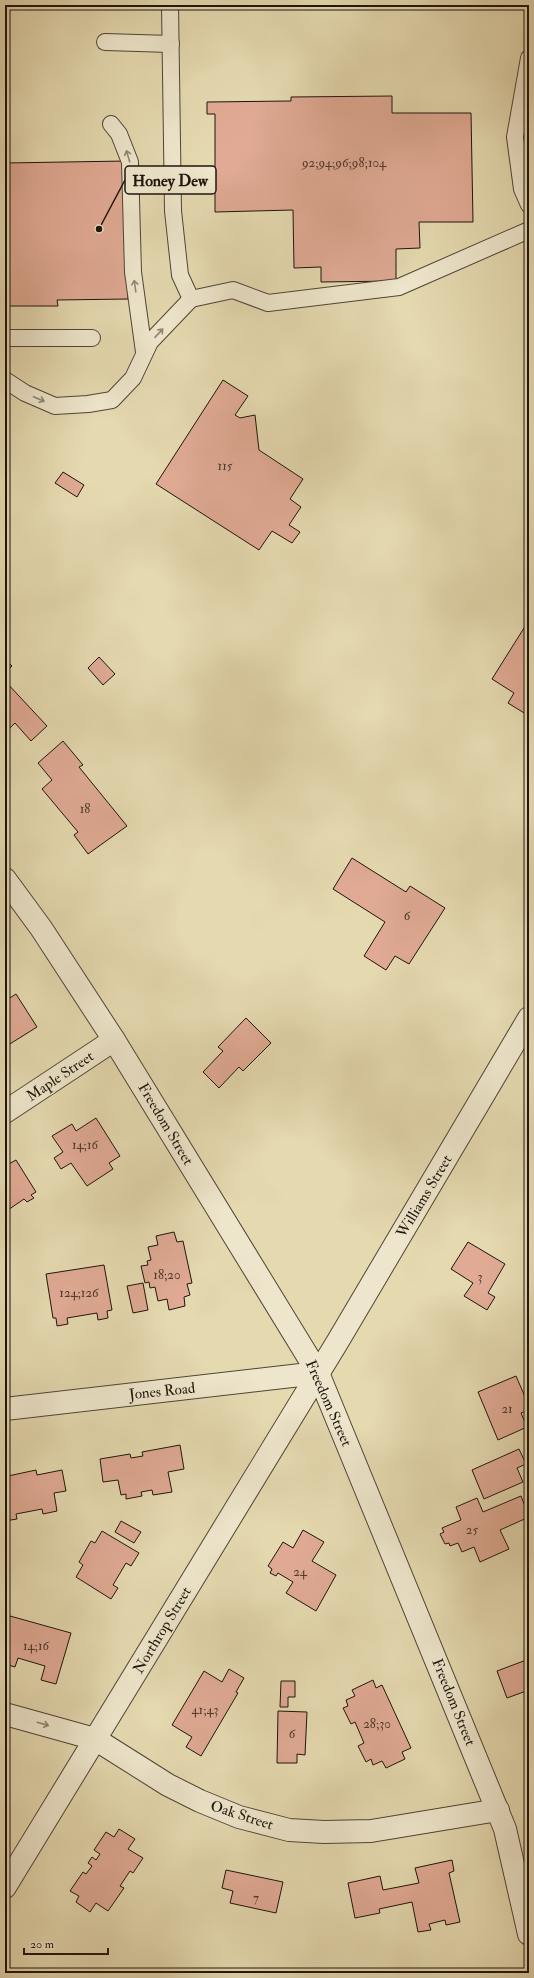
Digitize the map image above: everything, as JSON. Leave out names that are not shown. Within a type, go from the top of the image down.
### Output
[{"type":"street","name":"Freedom Street","points":[[5,879],[41,928],[114,1040],[318,1374],[506,1829],[529,1934]]},
{"type":"street","name":"Williams Street","points":[[318,1374],[529,1018]]},
{"type":"street","name":"Maple Street","points":[[5,1112],[114,1040]]},
{"type":"street","name":"Jones Road","points":[[5,1408],[318,1374]]},
{"type":"street","name":"Northrop Street","points":[[5,1887],[318,1374]]},
{"type":"street","name":"Oak Street","points":[[5,1714],[95,1740],[168,1784],[200,1801],[239,1817],[289,1830],[324,1832],[371,1831],[498,1810]]},
{"type":"lane","points":[[170,5],[173,211],[180,275],[190,299]]},
{"type":"lane","points":[[105,42],[171,44]]},
{"type":"lane","points":[[529,58],[515,137],[522,189],[529,205]]},
{"type":"lane","points":[[111,124],[119,134],[130,162],[133,272],[144,352]]},
{"type":"lane","points":[[5,380],[25,393],[55,406],[88,404],[112,400],[133,378],[150,342],[190,299],[234,290],[268,303],[399,287],[529,230]]},
{"type":"lane","points":[[5,338],[92,338]]},
{"type":"building","points":[[392,96],[392,113],[471,113],[473,222],[419,222],[420,248],[396,249],[396,281],[321,282],[321,267],[294,268],[293,210],[215,212],[215,114],[207,114],[207,102],[291,101],[291,97]]},
{"type":"building","points":[[126,161],[128,299],[57,300],[58,306],[5,306],[5,163]]},
{"type":"building","points":[[223,380],[248,396],[235,415],[240,418],[255,415],[259,450],[303,479],[290,499],[301,507],[289,525],[300,532],[292,543],[272,531],[259,550],[156,484]]},
{"type":"building","points":[[63,472],[84,485],[77,497],[55,483]]},
{"type":"building","points":[[529,620],[529,716],[508,703],[514,693],[492,679]]},
{"type":"building","points":[[99,657],[115,674],[103,685],[88,668]]},
{"type":"building","points":[[5,659],[12,666],[5,673]]},
{"type":"building","points":[[5,681],[47,726],[31,741],[15,723],[5,733]]},
{"type":"building","points":[[63,741],[83,765],[79,767],[127,826],[88,854],[74,835],[78,832],[42,789],[52,780],[38,763]]},
{"type":"building","points":[[352,858],[406,892],[410,886],[445,908],[409,964],[395,956],[386,970],[364,956],[385,922],[333,889]]},
{"type":"building","points":[[16,994],[37,1027],[5,1047],[5,1001]]},
{"type":"building","points":[[246,1018],[271,1043],[243,1071],[239,1067],[219,1088],[203,1072],[223,1051],[218,1047]]},
{"type":"building","points":[[96,1118],[120,1156],[109,1163],[113,1169],[87,1186],[71,1163],[61,1169],[54,1158],[63,1152],[52,1136],[72,1124],[76,1131]]},
{"type":"building","points":[[16,1160],[36,1192],[31,1195],[34,1198],[27,1202],[24,1199],[5,1212],[5,1166]]},
{"type":"building","points":[[174,1232],[177,1242],[183,1241],[192,1283],[187,1284],[190,1295],[184,1297],[185,1306],[169,1310],[167,1299],[158,1301],[155,1287],[150,1288],[149,1282],[145,1283],[141,1266],[148,1265],[147,1261],[151,1260],[148,1247],[158,1245],[156,1236]]},
{"type":"building","points":[[468,1242],[505,1264],[488,1293],[495,1297],[487,1310],[464,1296],[473,1283],[451,1269]]},
{"type":"building","points":[[104,1265],[112,1310],[107,1311],[108,1318],[98,1320],[97,1313],[67,1318],[68,1324],[57,1326],[56,1318],[53,1318],[46,1274]]},
{"type":"building","points":[[143,1283],[148,1310],[133,1313],[127,1286]]},
{"type":"building","points":[[516,1376],[529,1406],[529,1410],[521,1413],[527,1427],[498,1440],[478,1392]]},
{"type":"building","points":[[180,1445],[184,1469],[168,1472],[172,1492],[153,1495],[152,1490],[141,1492],[142,1496],[126,1499],[126,1494],[121,1495],[118,1480],[103,1482],[100,1459],[130,1454],[131,1458],[143,1456],[142,1452]]},
{"type":"building","points":[[519,1449],[526,1464],[517,1468],[523,1482],[484,1499],[472,1470]]},
{"type":"building","points":[[36,1470],[37,1475],[62,1470],[66,1491],[54,1493],[57,1511],[43,1514],[42,1509],[16,1514],[17,1519],[5,1521],[5,1481],[9,1480],[8,1476]]},
{"type":"building","points":[[521,1496],[529,1517],[500,1530],[509,1549],[480,1562],[474,1547],[462,1552],[458,1543],[450,1546],[449,1543],[445,1544],[440,1534],[444,1532],[442,1528],[461,1520],[456,1507],[477,1498],[483,1512]]},
{"type":"building","points":[[121,1521],[141,1532],[134,1543],[115,1532]]},
{"type":"building","points":[[303,1530],[324,1542],[312,1561],[336,1575],[316,1611],[286,1593],[293,1582],[278,1573],[276,1576],[270,1573],[272,1569],[268,1566],[283,1542],[293,1548]]},
{"type":"building","points":[[102,1531],[139,1553],[131,1566],[126,1563],[113,1585],[118,1588],[111,1599],[76,1577],[83,1565],[79,1562],[91,1541],[95,1543]]},
{"type":"building","points":[[10,1616],[71,1633],[56,1684],[41,1680],[45,1666],[18,1658],[15,1667],[5,1664],[5,1635]]},
{"type":"building","points":[[529,1659],[529,1690],[507,1698],[497,1671]]},
{"type":"building","points":[[229,1669],[244,1678],[236,1692],[238,1693],[201,1756],[186,1747],[192,1737],[172,1725],[204,1671],[222,1682]]},
{"type":"building","points":[[373,1680],[376,1688],[382,1685],[411,1748],[402,1752],[405,1759],[386,1768],[382,1761],[373,1765],[371,1759],[366,1762],[358,1746],[364,1743],[355,1722],[351,1724],[343,1708],[348,1706],[346,1700],[355,1696],[352,1690]]},
{"type":"building","points":[[281,1681],[295,1681],[295,1697],[288,1697],[288,1707],[280,1707]]},
{"type":"building","points":[[278,1711],[307,1712],[305,1755],[297,1754],[297,1763],[277,1763]]},
{"type":"building","points":[[119,1829],[135,1839],[128,1849],[143,1858],[133,1873],[130,1871],[120,1886],[124,1888],[108,1911],[96,1903],[90,1912],[76,1902],[79,1896],[70,1891],[83,1872],[86,1874],[92,1866],[88,1863],[92,1857],[96,1860],[100,1854],[94,1850],[106,1832],[114,1837]]},
{"type":"building","points":[[452,1860],[454,1871],[449,1873],[460,1922],[446,1925],[445,1920],[429,1924],[431,1930],[418,1932],[412,1902],[379,1909],[380,1913],[355,1918],[348,1883],[380,1876],[383,1890],[419,1883],[415,1868]]},
{"type":"building","points":[[226,1870],[283,1882],[276,1913],[230,1903],[233,1891],[222,1888]]},
{"type":"place","name":"Honey Dew","points":[[99,229]]}]
